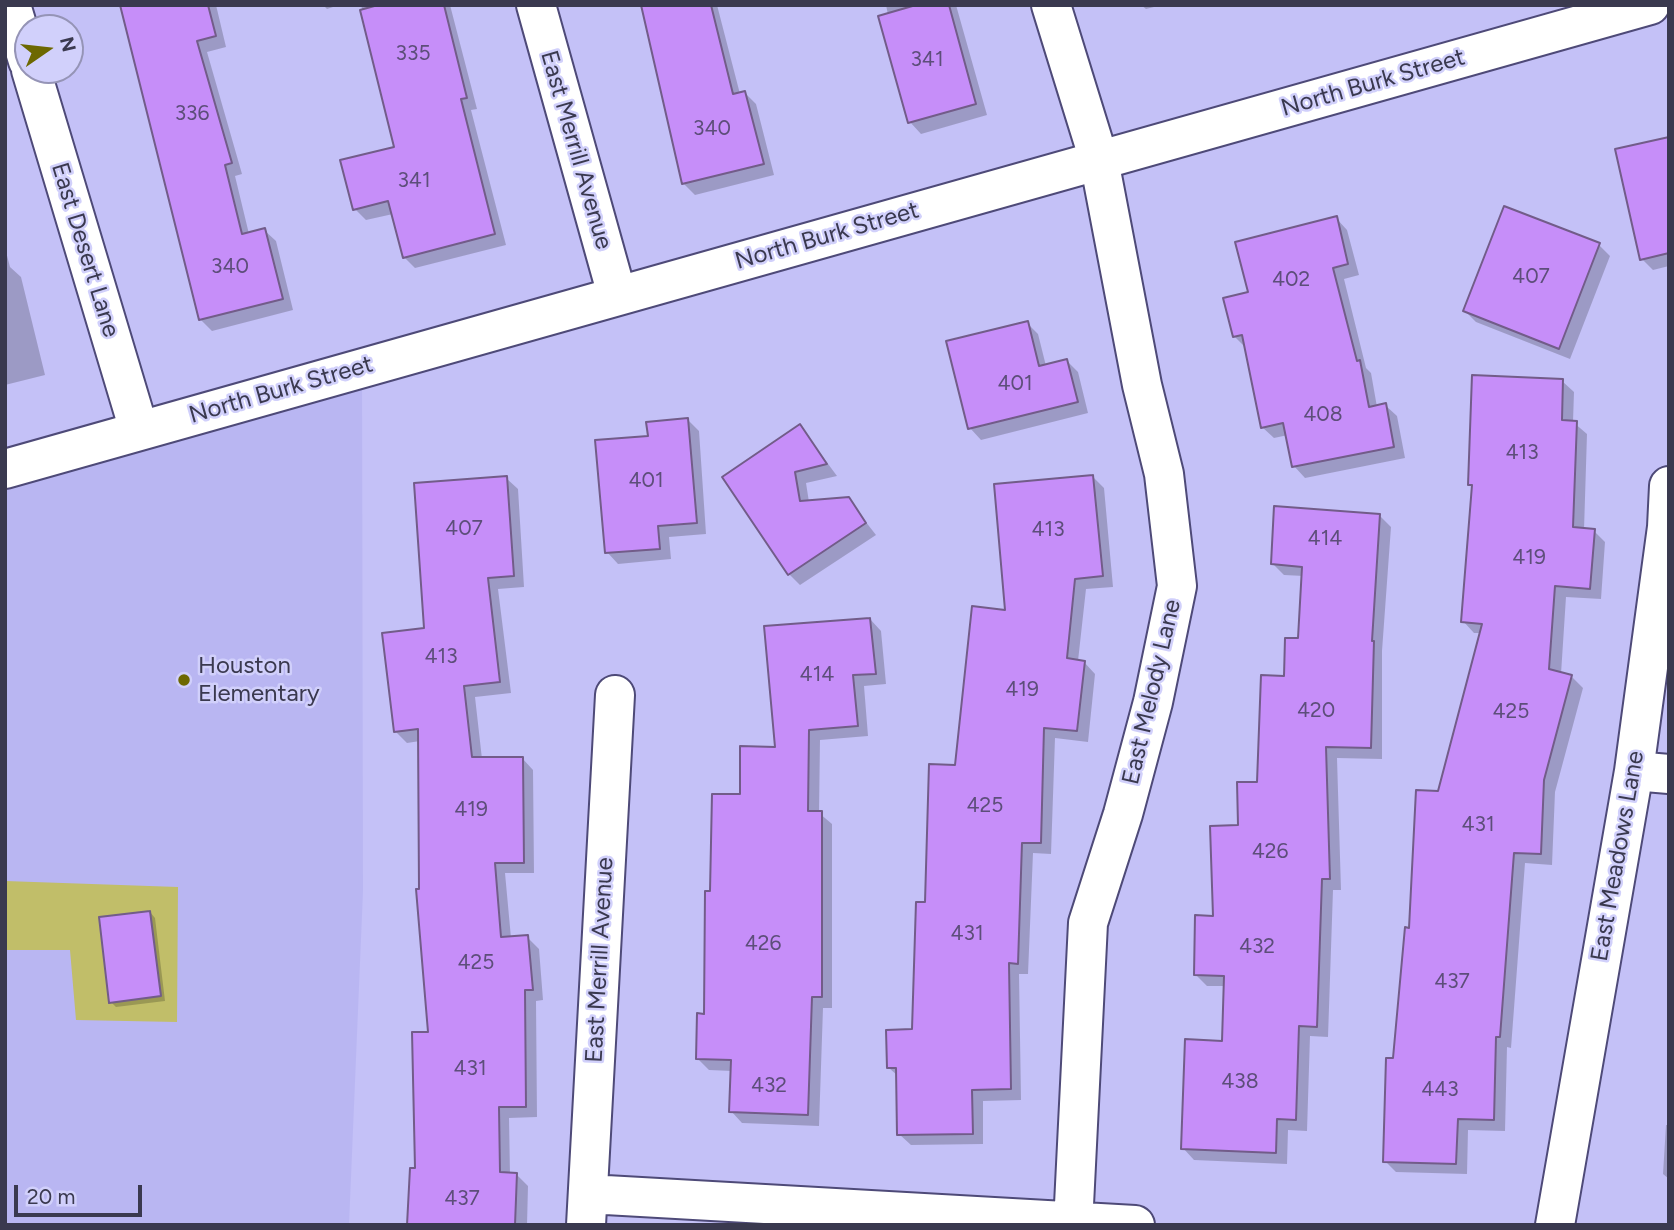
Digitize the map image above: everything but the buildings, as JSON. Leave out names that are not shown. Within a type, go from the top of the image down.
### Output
[{"type":"street","name":"East Merrill Avenue","points":[[536,5],[617,295]]},
{"type":"street","name":"East Melody Lane","points":[[1051,5],[1099,160],[1142,385],[1164,474],[1177,586],[1153,702],[1124,814],[1088,923],[1073,1222]]},
{"type":"street","name":"North Burk Street","points":[[5,469],[1650,5]]},
{"type":"street","name":"East Desert Lane","points":[[35,84],[139,430]]},
{"type":"street","name":"East Meadows Lane","points":[[1555,1225],[1651,772],[1669,486]]},
{"type":"street","name":"East Merrill Avenue","points":[[587,1209],[615,695]]},
{"type":"street","points":[[587,1209],[1135,1225]]},
{"type":"shaded area","name":"Houston Elementary","points":[[362,367],[363,891],[349,1225],[5,1225],[5,469]]},
{"type":"shaded area","points":[[5,881],[178,887],[177,1022],[76,1020],[70,950],[5,950]]},
{"type":"place","name":"Houston Elementary","points":[[184,680]]}]
